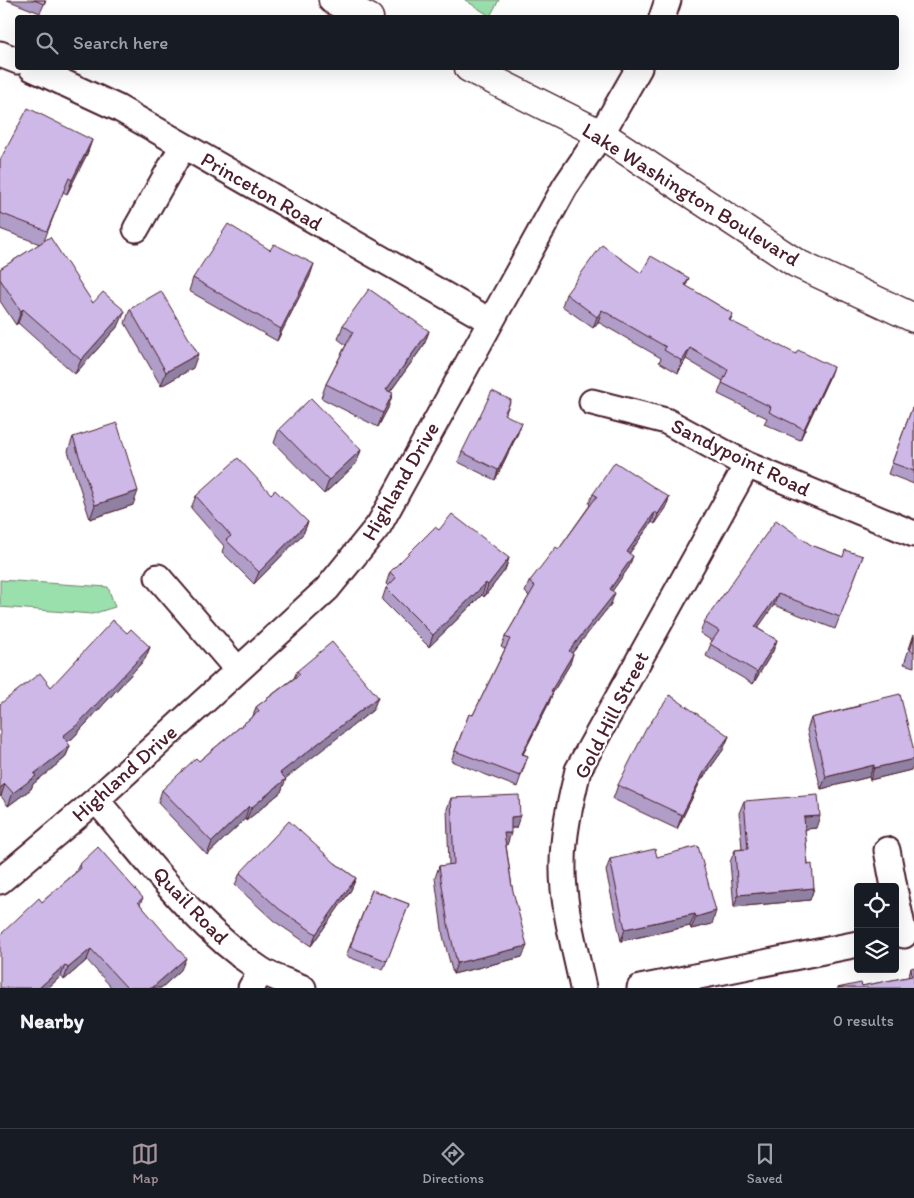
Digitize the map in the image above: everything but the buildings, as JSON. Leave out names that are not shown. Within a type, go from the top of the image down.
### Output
[{"type":"street","points":[[333,0],[362,15]]},
{"type":"street","points":[[663,15],[668,0]]},
{"type":"street","points":[[0,54],[15,60]]},
{"type":"street","name":"Princeton Road","points":[[36,70],[118,108],[490,321]]},
{"type":"street","name":"Lake Washington Boulevard","points":[[473,70],[601,134],[796,263],[914,318]]},
{"type":"street","name":"Highland Drive","points":[[0,881],[96,800],[327,589],[379,525],[565,187],[601,134],[639,70]]},
{"type":"street","points":[[136,229],[183,146]]},
{"type":"street","name":"Sandypoint Road","points":[[592,402],[666,421],[747,465],[914,534]]},
{"type":"street","name":"Gold Hill Street","points":[[583,988],[567,906],[562,866],[566,825],[578,770],[747,465]]},
{"type":"street","points":[[158,577],[238,670]]},
{"type":"street","name":"Quail Road","points":[[96,800],[199,919],[257,979],[303,988]]},
{"type":"street","points":[[886,850],[893,883]]},
{"type":"street","points":[[899,911],[904,934]]},
{"type":"street","points":[[640,988],[854,945]]},
{"type":"green space","points":[[465,0],[499,0],[491,15]]},
{"type":"green space","points":[[0,580],[108,587],[115,607],[92,614],[0,607]]}]
